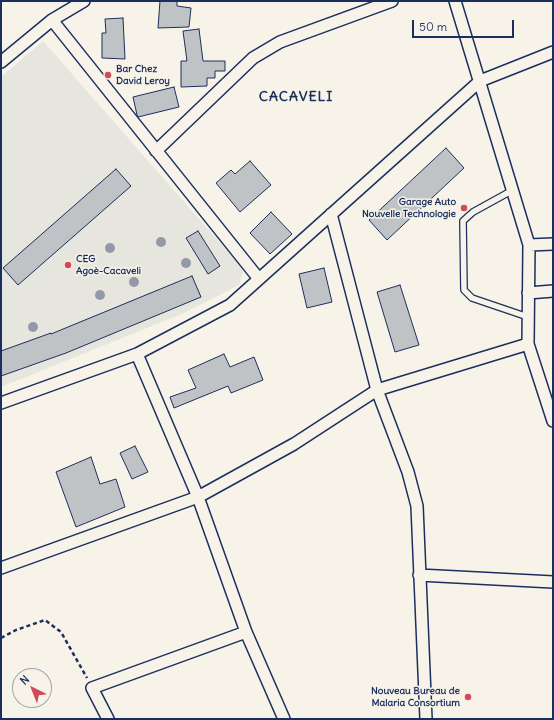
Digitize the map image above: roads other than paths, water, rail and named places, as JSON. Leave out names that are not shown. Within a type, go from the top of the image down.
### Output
[{"type":"street","points":[[1,62],[52,20],[84,1]]},
{"type":"street","points":[[156,151],[253,58],[280,42],[392,1]]},
{"type":"street","points":[[455,1],[529,245],[528,344],[553,421]]},
{"type":"street","points":[[52,20],[259,279]]},
{"type":"street","points":[[1,403],[137,354],[230,305],[480,80],[553,52]]},
{"type":"street","points":[[331,214],[378,390],[408,472],[417,506],[426,719]]},
{"type":"street","points":[[529,245],[553,244]]},
{"type":"street","points":[[528,293],[553,291]]},
{"type":"street","points":[[1,568],[198,497],[294,444],[378,390],[528,344]]},
{"type":"street","points":[[137,354],[198,497],[246,632],[284,719]]},
{"type":"street","points":[[419,575],[553,582]]},
{"type":"street","points":[[108,719],[92,688],[246,632]]},
{"type":"lane","points":[[513,190],[473,212],[463,221],[464,290],[472,298],[528,317]]},
{"type":"place","name":"Bar Chez David Leroy","points":[[108,75]]},
{"type":"place","name":"Garage Auto Nouvelle Technologie","points":[[464,208]]},
{"type":"place","name":"CEG Agoè-Cacaveli","points":[[68,265]]},
{"type":"place","name":"Nouveau Bureau de Malaria Consortium","points":[[468,697]]},
{"type":"district","name":"CACAVELI","points":[[296,97]]}]
